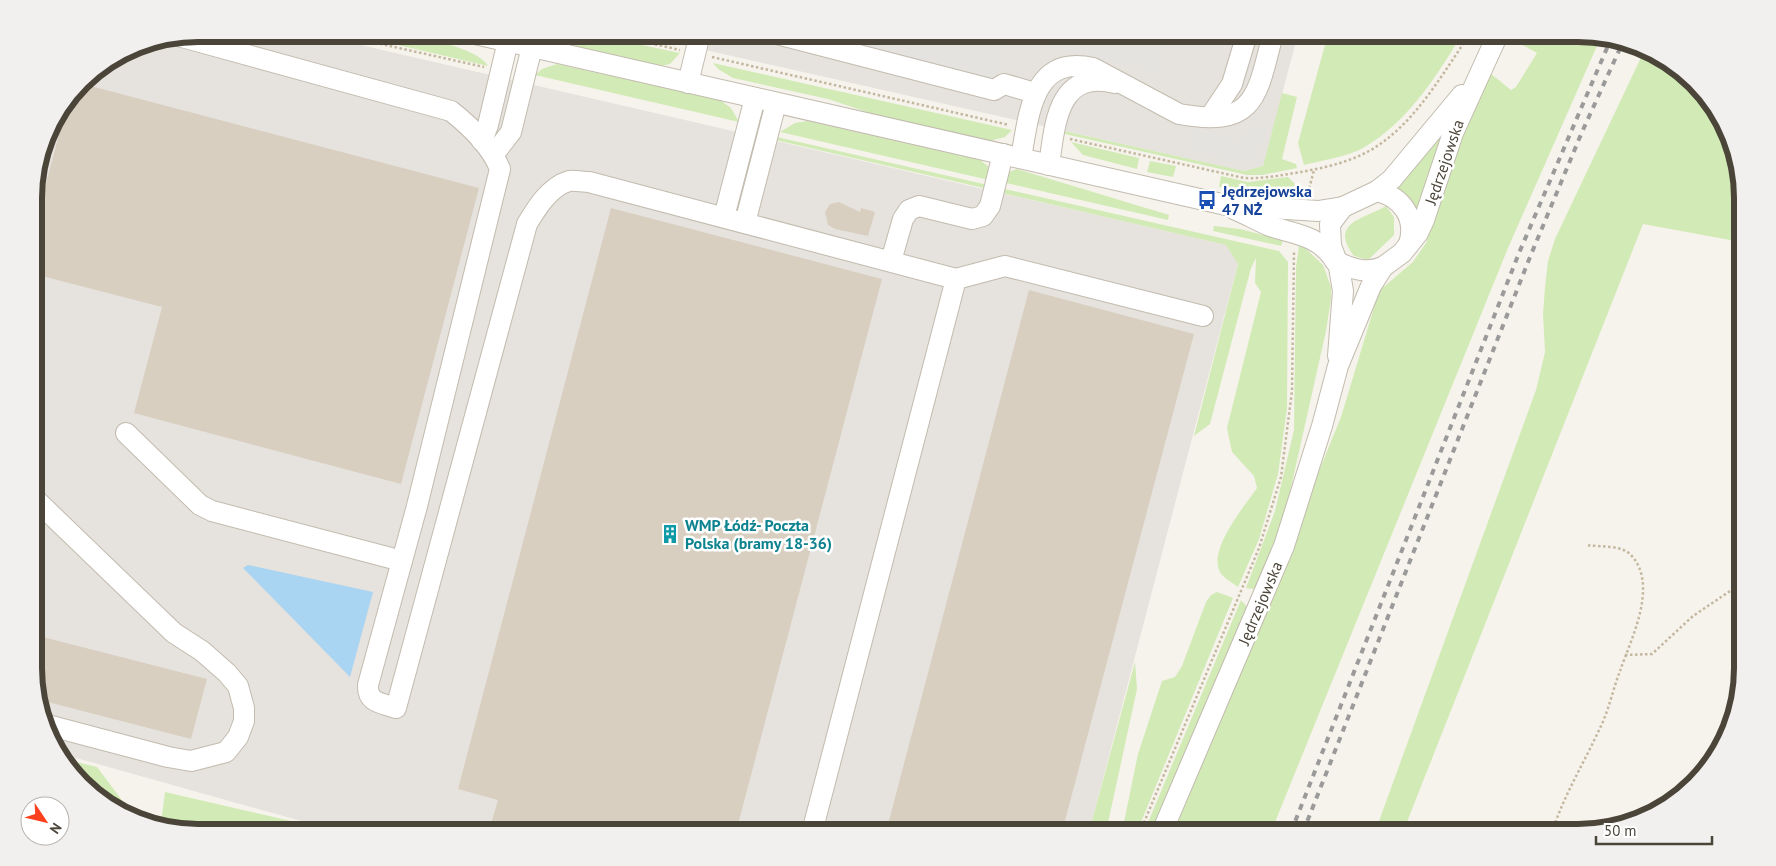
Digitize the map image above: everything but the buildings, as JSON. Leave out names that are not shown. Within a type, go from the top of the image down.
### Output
[{"type":"street","points":[[1210,117],[1232,84],[1245,42]]},
{"type":"street","points":[[891,262],[903,219],[909,210],[920,206],[972,219],[983,216],[990,206],[1012,156],[1035,93],[1047,77],[1063,67],[1078,65],[1093,68],[1179,114],[1210,117],[1229,116],[1247,106],[1260,86],[1268,42]]},
{"type":"street","name":"Jędrzejowska","points":[[1166,823],[1284,546],[1322,426],[1338,366],[1371,286],[1383,267],[1402,253],[1424,220],[1453,133],[1494,42]]},
{"type":"street","points":[[204,43],[451,111],[488,147],[500,169],[368,693],[374,702],[396,708],[527,224],[537,207],[554,190],[569,181],[589,182],[956,278],[1005,266],[1202,316]]},
{"type":"street","points":[[488,147],[488,125],[508,43]]},
{"type":"street","points":[[515,43],[1226,204],[1318,211],[1342,207]]},
{"type":"street","points":[[688,83],[698,43]]},
{"type":"street","points":[[815,43],[994,90],[1004,84],[1035,93]]},
{"type":"street","points":[[488,147],[511,132],[532,47]]},
{"type":"street","name":"Jędrzejowska","points":[[1338,366],[1343,291],[1342,279],[1328,233],[1334,216],[1342,207],[1376,190],[1392,179],[1476,79]]},
{"type":"street","points":[[1049,165],[1057,113],[1064,99],[1074,89],[1090,81],[1107,81],[1121,84]]},
{"type":"street","points":[[724,217],[755,98]]},
{"type":"street","points":[[745,223],[776,103]]},
{"type":"street","name":"Jędrzejowska","points":[[1376,190],[1393,197],[1404,208],[1411,222],[1409,244]]},
{"type":"street","points":[[1226,204],[1268,225],[1320,242],[1335,261],[1359,270],[1374,270],[1383,267]]},
{"type":"street","points":[[814,824],[956,278]]},
{"type":"street","points":[[126,433],[200,505],[212,511],[402,562]]},
{"type":"street","points":[[42,506],[174,633],[202,651],[227,673],[238,686],[244,708],[244,722],[238,736],[226,752],[191,761],[168,757],[54,727]]},
{"type":"path","points":[[376,43],[501,71]]},
{"type":"path","points":[[1308,197],[1314,170]]},
{"type":"path","points":[[1144,823],[1259,548],[1281,477],[1292,391],[1294,252]]},
{"type":"path","points":[[1556,823],[1576,774],[1601,727],[1639,618],[1643,594],[1641,574],[1631,555],[1619,549],[1587,545]]},
{"type":"path","points":[[1625,655],[1652,654],[1693,616],[1734,588]]},
{"type":"shaded area","points":[[1006,42],[995,82],[842,43]]},
{"type":"shaded area","points":[[1034,42],[1167,42],[1159,74]]},
{"type":"shaded area","points":[[1296,42],[1263,166],[1243,171],[672,43]]},
{"type":"shaded area","points":[[188,43],[351,43],[1226,245],[1238,263],[1091,823],[311,824],[71,757],[54,727],[48,708],[42,667],[44,178],[54,139],[63,121],[88,88],[112,69],[139,54]]},
{"type":"shaded area","points":[[1260,122],[1268,124],[1258,163],[1247,160],[1245,165],[1185,150],[1191,127],[1236,139]]},
{"type":"green space","points":[[1326,42],[1457,42],[1420,97],[1394,126],[1379,138],[1357,151],[1304,165],[1298,143]]},
{"type":"green space","points":[[1517,42],[1598,44],[1508,248],[1275,823],[1176,823],[1341,417],[1379,291],[1413,262],[1426,243],[1466,120],[1490,73],[1511,90],[1516,87],[1537,53]]},
{"type":"green space","points":[[389,43],[442,43],[472,53],[482,59],[488,66]]},
{"type":"green space","points":[[559,43],[631,43],[680,53],[670,64],[657,67]]},
{"type":"green space","points":[[1641,56],[1664,69],[1680,81],[1695,96],[1717,130],[1725,148],[1732,178],[1734,241],[1643,224],[1407,823],[1378,823],[1536,390],[1545,352],[1543,314],[1548,261],[1555,239]]},
{"type":"green space","points":[[713,63],[1012,130],[1005,137],[986,142],[888,119],[828,99],[733,78],[718,69]]},
{"type":"green space","points":[[557,64],[720,100],[731,108],[739,122],[535,75],[542,69]]},
{"type":"green space","points":[[1282,93],[1297,97],[1282,159],[1296,164],[1297,168],[1262,175],[1247,175],[1065,134],[1064,131],[1244,171],[1263,166]]},
{"type":"green space","points":[[807,121],[980,160],[989,167],[989,180],[780,132],[795,123]]},
{"type":"green space","points":[[1445,130],[1416,220],[1397,187]]},
{"type":"green space","points":[[777,137],[988,185],[988,189],[771,139]]},
{"type":"green space","points":[[1071,142],[1139,158],[1137,169],[1083,155]]},
{"type":"green space","points":[[1150,161],[1176,166],[1173,177],[1147,172]]},
{"type":"green space","points":[[1017,169],[1169,215],[1168,220],[1002,182],[1006,173]]},
{"type":"green space","points":[[1221,176],[1248,182],[1288,177],[1296,185],[1290,203],[1219,187]]},
{"type":"green space","points":[[1000,188],[1279,251],[1288,262],[1287,408],[1278,474],[1259,539],[1238,587],[1221,574],[1218,563],[1219,552],[1229,528],[1257,488],[1254,476],[1232,452],[1227,428],[1261,292],[1255,283],[1256,258],[1251,268],[1210,424],[1194,436],[1238,264],[1226,245],[998,192]]},
{"type":"green space","points":[[1386,206],[1394,217],[1394,235],[1368,260],[1354,256],[1347,245],[1345,236],[1347,229],[1352,223]]},
{"type":"green space","points":[[1214,226],[1240,229],[1283,240],[1281,246],[1213,231]]},
{"type":"green space","points":[[1299,246],[1305,248],[1323,265],[1331,287],[1331,299],[1326,331],[1285,514],[1258,585],[1253,589],[1246,588],[1275,511],[1294,430],[1296,267]]},
{"type":"green space","points":[[1217,592],[1233,598],[1141,823],[1124,823],[1138,754],[1162,681],[1175,677],[1182,666],[1206,602],[1211,595]]},
{"type":"green space","points":[[1241,600],[1247,607],[1245,614],[1156,823],[1148,823]]},
{"type":"green space","points":[[1135,662],[1137,689],[1108,823],[1091,823]]},
{"type":"green space","points":[[75,762],[97,767],[124,803],[96,785]]},
{"type":"green space","points":[[165,792],[304,824],[199,824],[162,819]]},
{"type":"water","points":[[248,565],[373,592],[350,677],[243,568]]},
{"type":"railway","points":[[1294,823],[1519,253],[1608,46]]},
{"type":"railway","points":[[1306,823],[1530,257],[1582,132],[1620,49]]},
{"type":"place","name":"Jędrzejowska 47 NŻ","points":[[1207,200]]},
{"type":"place","name":"WMP Łódź- Poczta Polska (bramy 18-36)","points":[[670,534]]}]
